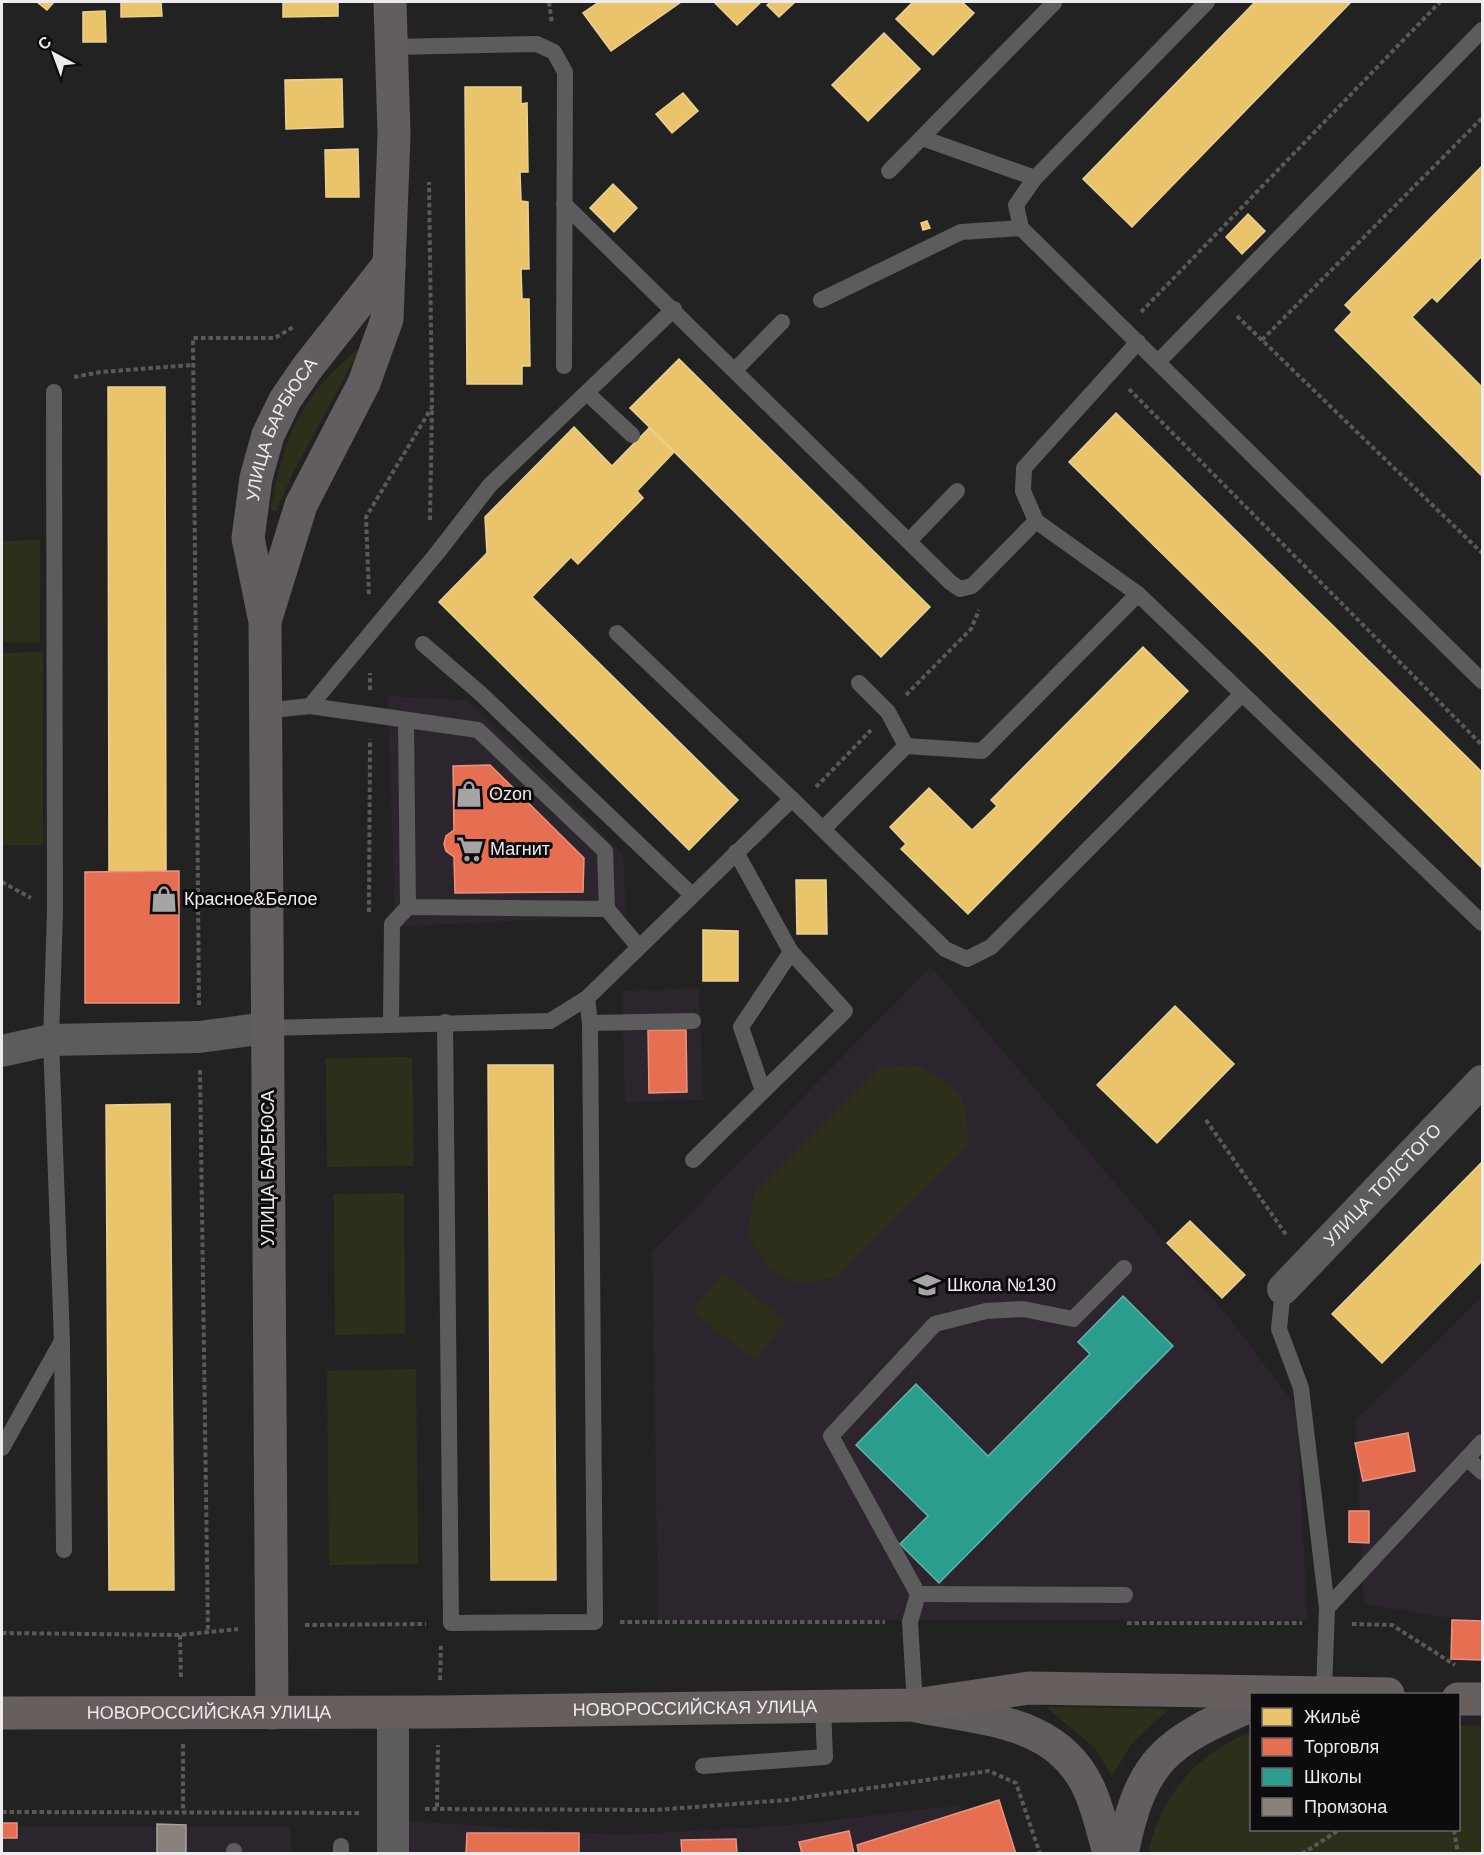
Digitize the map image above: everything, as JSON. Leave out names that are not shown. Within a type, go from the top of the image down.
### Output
[{"type":"main road","points":[[1458,1683],[1482,1699]]},
{"type":"main road","name":"НОВОРОССИЙСКАЯ УЛИЦА","points":[[2,1713],[393,1713],[915,1705],[1029,1688],[1345,1693]]},
{"type":"street","name":"УЛИЦА БАРБЮСА","points":[[265,622],[302,506],[364,383],[387,319],[394,135],[390,2]]},
{"type":"street","name":"УЛИЦА БАРБЮСА","points":[[272,1713],[265,622],[248,538],[256,478],[268,435],[285,400],[307,368],[389,264]]},
{"type":"street","points":[[2,1051],[51,1040],[199,1037],[267,1028]]},
{"type":"street","name":"УЛИЦА ТОЛСТОГО","points":[[1283,1288],[1482,1081]]},
{"type":"street","points":[[915,1705],[1027,1729],[1058,1746],[1079,1771],[1092,1795],[1109,1854]]},
{"type":"street","points":[[1122,1854],[1133,1804],[1149,1773],[1165,1754],[1182,1738],[1250,1705]]},
{"type":"street","points":[[393,1713],[393,1854]]},
{"type":"lane","points":[[1207,2],[1035,178],[1016,205],[1021,228],[1482,681]]},
{"type":"lane","points":[[890,171],[1054,3]]},
{"type":"lane","points":[[1158,362],[1482,30]]},
{"type":"lane","points":[[392,47],[537,44],[554,52],[565,72],[564,366]]},
{"type":"lane","points":[[922,138],[1035,178]]},
{"type":"lane","points":[[564,204],[960,589],[972,586],[1036,522]]},
{"type":"lane","points":[[821,300],[961,232],[1021,228]]},
{"type":"lane","points":[[310,706],[429,563],[490,485],[674,309]]},
{"type":"lane","points":[[735,370],[782,322]]},
{"type":"lane","points":[[1138,342],[1024,468],[1023,490],[1036,522],[1138,594],[1482,923]]},
{"type":"lane","points":[[54,392],[55,912],[51,1040],[62,1341],[64,1550]]},
{"type":"lane","points":[[587,393],[632,435]]},
{"type":"lane","points":[[909,541],[957,491]]},
{"type":"lane","points":[[823,829],[906,746],[982,751],[1138,594]]},
{"type":"lane","points":[[617,633],[945,949],[967,959],[991,947],[1242,694]]},
{"type":"lane","points":[[423,644],[480,693],[692,895]]},
{"type":"lane","points":[[859,682],[888,712],[906,746]]},
{"type":"lane","points":[[264,711],[310,706],[478,730],[605,851],[607,909],[638,946]]},
{"type":"lane","points":[[406,721],[408,908]]},
{"type":"lane","points":[[267,1028],[392,1023],[550,1021],[587,998],[736,852],[795,802]]},
{"type":"lane","points":[[693,1160],[845,1011],[791,952],[736,852]]},
{"type":"lane","points":[[392,1023],[392,924],[408,908],[607,909]]},
{"type":"lane","points":[[764,1091],[741,1027],[791,952]]},
{"type":"lane","points":[[445,1022],[451,1623],[595,1622],[590,1023],[587,998]]},
{"type":"lane","points":[[590,1023],[693,1021]]},
{"type":"lane","points":[[915,1705],[910,1622],[918,1594],[831,1436],[935,1324],[986,1311],[1023,1309],[1073,1319],[1124,1269]]},
{"type":"lane","points":[[1283,1288],[1279,1329],[1301,1388],[1326,1615],[1324,1692]]},
{"type":"lane","points":[[2,1448],[62,1341]]},
{"type":"lane","points":[[1326,1615],[1482,1442]]},
{"type":"lane","points":[[1467,1458],[1482,1473]]},
{"type":"lane","points":[[918,1594],[1125,1595]]},
{"type":"lane","points":[[703,1767],[825,1757],[823,1707]]},
{"type":"path","points":[[1124,329],[1440,2]]},
{"type":"path","points":[[1262,340],[1482,118]]},
{"type":"path","points":[[429,179],[432,407],[429,563]]},
{"type":"path","points":[[1219,299],[1482,553]]},
{"type":"path","points":[[54,392],[74,377],[85,374],[192,365]]},
{"type":"path","points":[[1112,371],[1482,745]]},
{"type":"path","points":[[369,917],[370,635],[366,516],[432,407]]},
{"type":"path","points":[[795,802],[971,629],[983,601]]},
{"type":"path","points":[[1206,1120],[1307,1264]]},
{"type":"path","points":[[1124,1623],[1326,1615],[1392,1625],[1458,1683]]},
{"type":"path","points":[[595,1622],[910,1622]]},
{"type":"path","points":[[2,1633],[180,1635],[270,1625],[431,1624]]},
{"type":"path","points":[[2,1812],[393,1813],[437,1807],[655,1810],[787,1800],[989,1771],[1016,1783],[1040,1854]]},
{"type":"path","points":[[1302,1854],[1337,1831]]},
{"type":"path","points":[[1454,1831],[1458,1854]]},
{"type":"shaded area","points":[[388,696],[467,700],[623,854],[626,915],[395,927]]},
{"type":"shaded area","name":"Школа №130","points":[[931,966],[1230,1319],[1297,1408],[1307,1620],[658,1620],[652,1252]]},
{"type":"shaded area","points":[[699,988],[703,1100],[625,1102],[622,991]]},
{"type":"shaded area","points":[[1482,1297],[1482,1623],[1364,1604],[1355,1421]]},
{"type":"shaded area","points":[[960,1805],[976,1853],[406,1853],[406,1821],[620,1835],[792,1825]]},
{"type":"shaded area","points":[[2,1827],[290,1827],[291,1853],[2,1854]]},
{"type":"green space","points":[[356,351],[359,351],[296,467],[276,511],[273,511],[271,509],[281,461],[297,421],[321,385]]},
{"type":"green space","points":[[40,540],[40,642],[2,642],[2,541]]},
{"type":"green space","points":[[43,652],[43,845],[2,845],[2,653]]},
{"type":"green space","points":[[412,1057],[414,1166],[327,1167],[326,1058]]},
{"type":"green space","points":[[916,1065],[952,1087],[959,1094],[966,1113],[969,1144],[837,1277],[800,1284],[770,1270],[748,1235],[754,1194],[880,1068]]},
{"type":"green space","points":[[404,1193],[405,1334],[335,1335],[334,1194]]},
{"type":"green space","points":[[723,1272],[786,1321],[756,1361],[692,1312]]},
{"type":"green space","points":[[416,1369],[418,1564],[329,1565],[327,1371]]},
{"type":"green space","points":[[1046,1707],[1169,1709],[1131,1744],[1112,1777],[1095,1748]]},
{"type":"green space","points":[[1482,1725],[1482,1853],[1148,1853],[1162,1813],[1184,1779],[1214,1752],[1250,1732],[1250,1831],[1460,1831],[1460,1726]]},
{"type":"building: Жильё","points":[[37,2],[54,2],[47,10]]},
{"type":"building: Жильё","points":[[121,2],[161,2],[162,16],[121,17]]},
{"type":"building: Жильё","points":[[283,2],[338,2],[338,16],[283,17]]},
{"type":"building: Жильё","points":[[599,2],[681,2],[611,51],[583,13]]},
{"type":"building: Жильё","points":[[714,2],[761,2],[737,25]]},
{"type":"building: Жильё","points":[[771,2],[795,2],[779,17],[767,5]]},
{"type":"building: Жильё","points":[[913,2],[962,2],[974,13],[933,55],[896,19]]},
{"type":"building: Жильё","points":[[1255,2],[1351,2],[1132,227],[1083,179]]},
{"type":"building: Жильё","points":[[105,11],[106,42],[83,42],[83,12]]},
{"type":"building: Жильё","points":[[884,33],[920,69],[868,121],[832,85]]},
{"type":"building: Жильё","points":[[342,79],[343,127],[286,129],[285,80]]},
{"type":"building: Жильё","points":[[465,87],[521,87],[521,104],[527,103],[528,172],[520,172],[521,201],[528,202],[529,269],[521,269],[522,299],[529,299],[530,366],[522,366],[522,384],[467,384]]},
{"type":"building: Жильё","points":[[683,93],[698,111],[672,133],[656,114]]},
{"type":"building: Жильё","points":[[358,149],[359,197],[326,197],[325,150]]},
{"type":"building: Жильё","points":[[1482,166],[1482,256],[1437,302],[1432,297],[1412,317],[1482,387],[1482,476],[1335,330],[1352,312],[1345,305]]},
{"type":"building: Жильё","points":[[613,184],[637,208],[614,232],[590,208]]},
{"type":"building: Жильё","points":[[1248,214],[1265,231],[1242,254],[1226,237]]},
{"type":"building: Жильё","points":[[927,221],[930,228],[923,230],[921,223]]},
{"type":"building: Жильё","points":[[679,359],[930,607],[881,657],[630,408]]},
{"type":"building: Жильё","points":[[108,387],[165,387],[166,871],[109,872]]},
{"type":"building: Жильё","points":[[1116,413],[1482,772],[1482,868],[1069,462]]},
{"type":"building: Жильё","points":[[574,427],[612,466],[649,428],[674,452],[637,491],[643,498],[578,564],[571,557],[532,597],[738,800],[689,850],[439,602],[487,553],[485,517]]},
{"type":"building: Жильё","points":[[1143,647],[1188,691],[968,914],[901,849],[906,844],[890,827],[929,788],[972,830],[997,806],[991,800]]},
{"type":"building: Жильё","points":[[796,880],[826,880],[827,934],[797,934]]},
{"type":"building: Жильё","points":[[703,930],[738,931],[738,981],[703,981]]},
{"type":"building: Жильё","points":[[1175,1006],[1234,1064],[1157,1143],[1097,1085]]},
{"type":"building: Жильё","points":[[488,1065],[553,1065],[556,1580],[491,1580]]},
{"type":"building: Жильё","points":[[170,1104],[174,1590],[109,1590],[106,1105]]},
{"type":"building: Жильё","points":[[1482,1162],[1482,1261],[1382,1363],[1332,1314]]},
{"type":"building: Жильё","points":[[1190,1221],[1245,1275],[1222,1298],[1167,1243]]},
{"type":"building: Торговля","points":[[490,765],[584,858],[583,892],[455,893],[454,857],[446,851],[444,844],[446,836],[454,830],[453,766]]},
{"type":"building: Торговля","points":[[179,871],[179,1003],[85,1003],[85,872]]},
{"type":"building: Торговля","points":[[648,1030],[686,1030],[687,1092],[649,1093]]},
{"type":"building: Торговля","points":[[1408,1433],[1415,1471],[1363,1481],[1355,1443]]},
{"type":"building: Торговля","points":[[1349,1511],[1369,1511],[1369,1543],[1349,1542]]},
{"type":"building: Торговля","points":[[1452,1620],[1482,1621],[1482,1660],[1451,1659]]},
{"type":"building: Торговля","points":[[999,1800],[1016,1854],[859,1854],[857,1845]]},
{"type":"building: Торговля","points":[[2,1823],[17,1823],[17,1838],[2,1838]]},
{"type":"building: Торговля","points":[[849,1831],[854,1854],[802,1854],[799,1842]]},
{"type":"building: Торговля","points":[[467,1833],[579,1833],[579,1854],[466,1854]]},
{"type":"building: Торговля","points":[[736,1839],[737,1854],[682,1854],[681,1840]]},
{"type":"building: Школы","points":[[1123,1296],[1173,1346],[939,1583],[900,1544],[928,1516],[856,1445],[916,1384],[988,1456],[1090,1354],[1078,1342]]},
{"type":"building: Промзона","points":[[157,1824],[186,1825],[186,1854],[157,1854]]},
{"type":"place","name":"Ozon","points":[[469,794]]},
{"type":"place","name":"Магнит","points":[[470,849]]},
{"type":"place","name":"Красное&Белое","points":[[164,899]]},
{"type":"place","name":"Школа №130","points":[[927,1285]]}]
